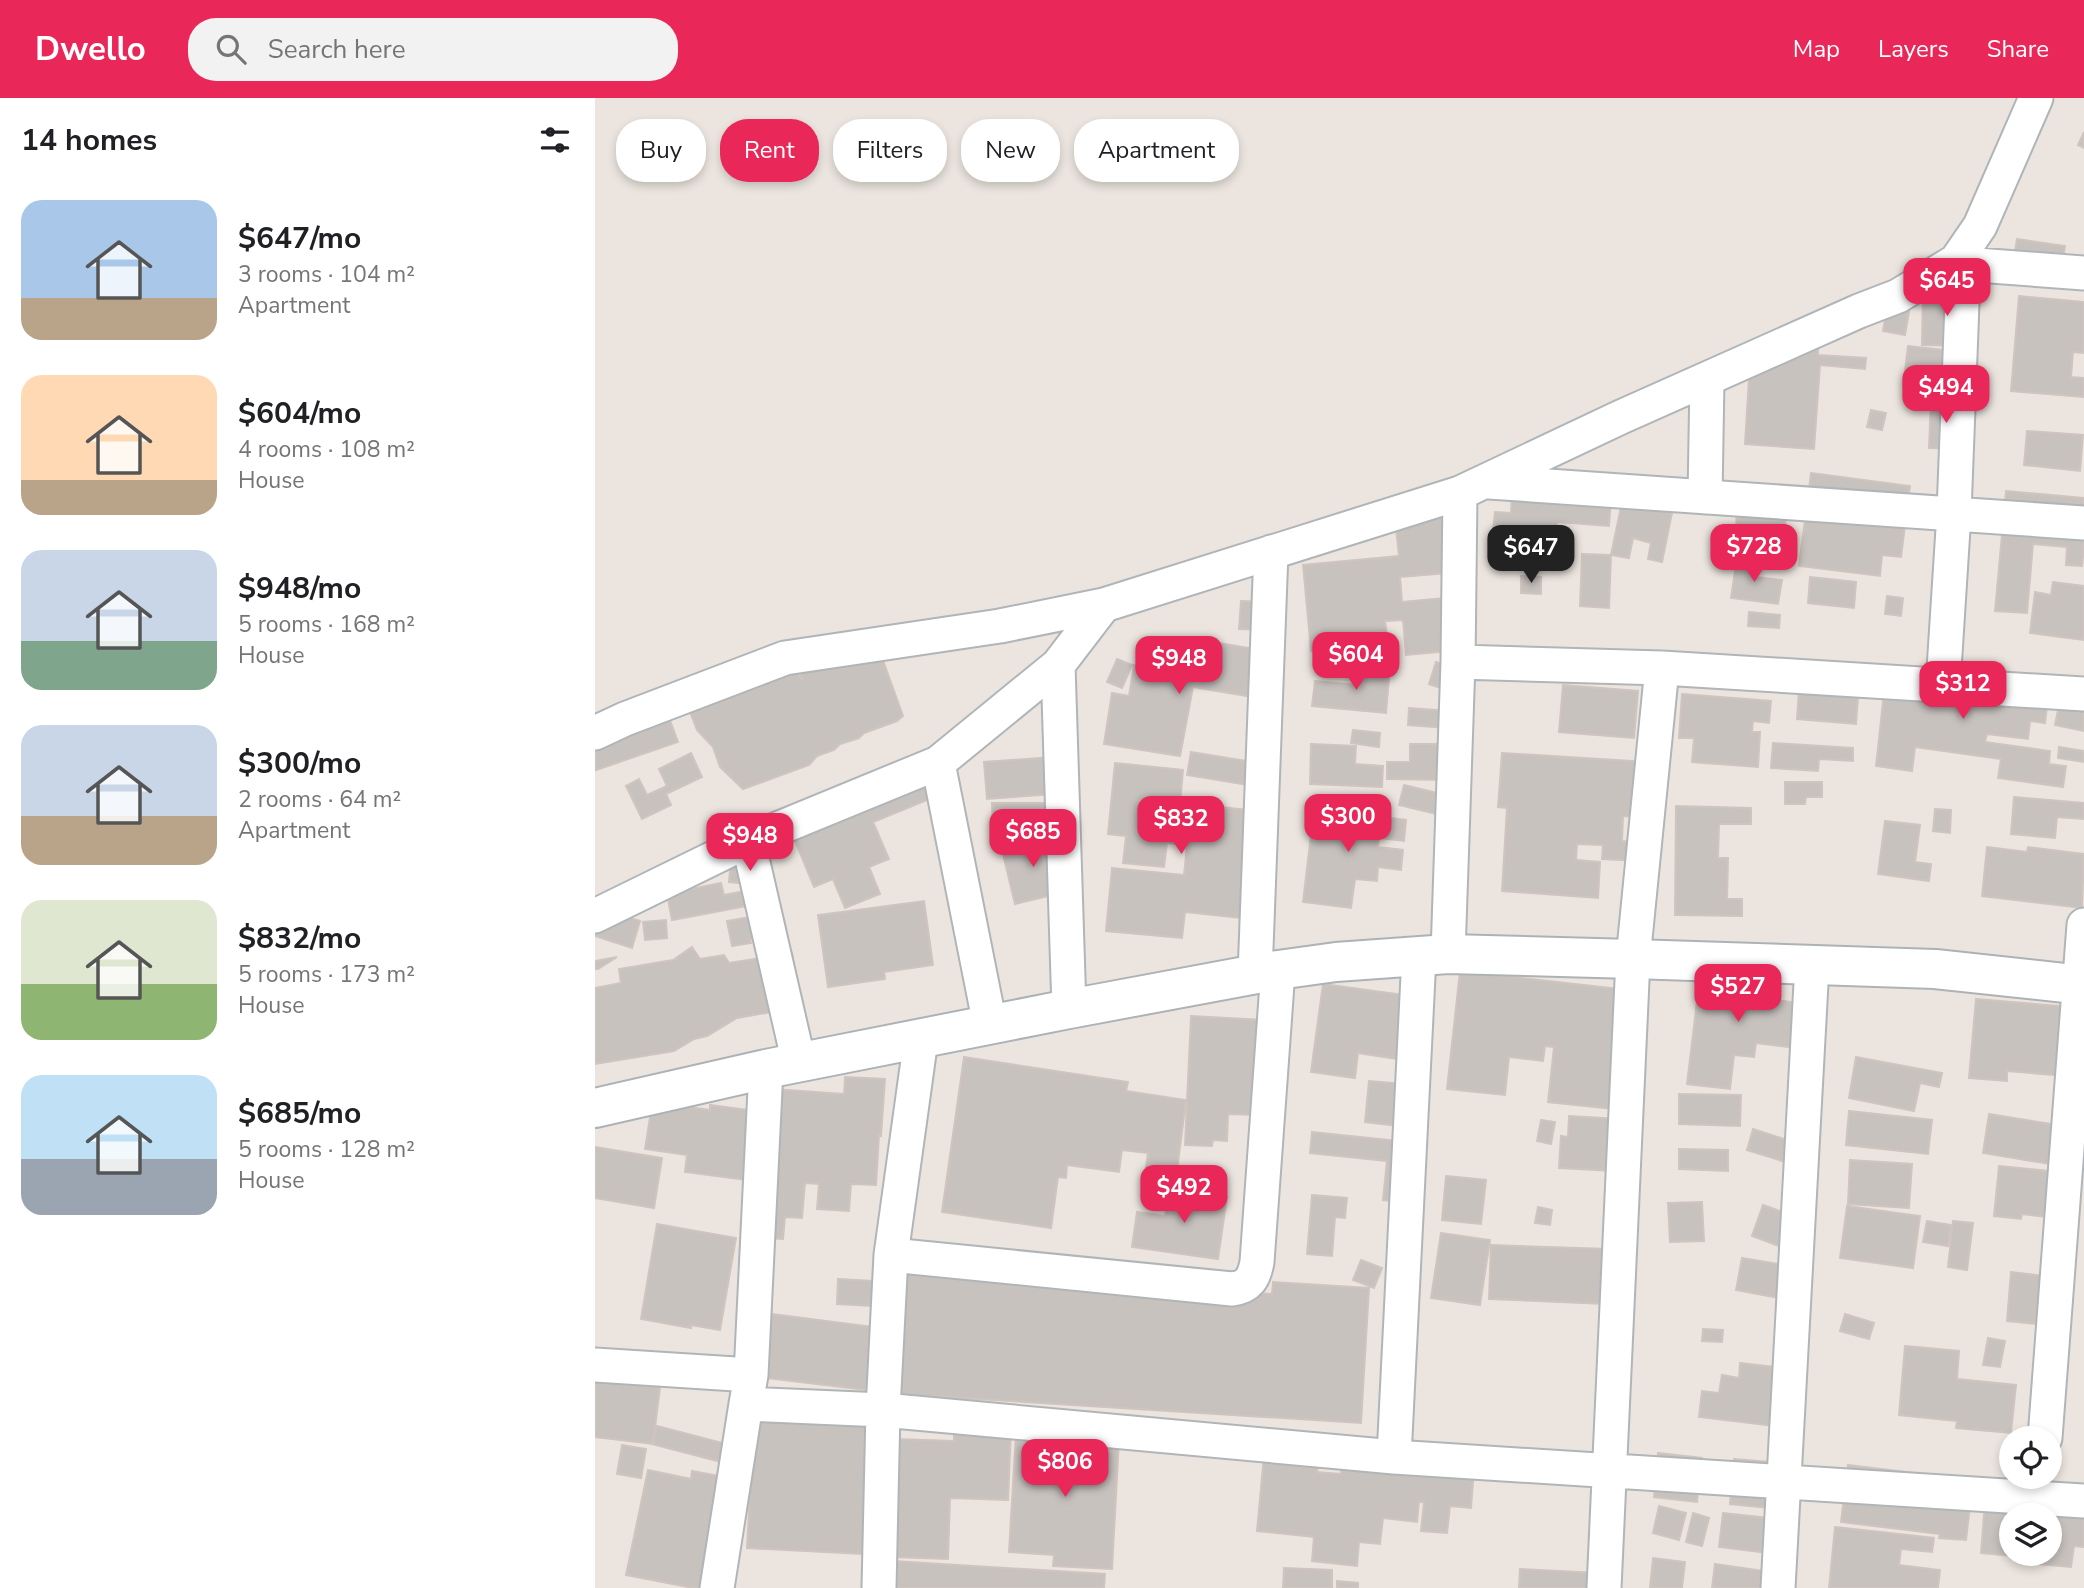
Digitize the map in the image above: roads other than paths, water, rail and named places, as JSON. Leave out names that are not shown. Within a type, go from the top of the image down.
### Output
[{"type":"main road","points":[[595,1108],[782,1066],[1069,1009],[1336,962],[1434,955],[1633,959],[1935,969],[2082,985]]},
{"type":"street","points":[[1943,685],[1954,513],[1964,257],[2036,98]]},
{"type":"street","points":[[595,733],[785,658],[1000,626],[1104,605],[1473,488],[1621,417],[1898,296],[1964,257],[2084,273]]},
{"type":"street","points":[[1705,496],[1707,379]]},
{"type":"street","points":[[1473,488],[1705,496],[2084,523]]},
{"type":"street","points":[[1394,1457],[1473,488]]},
{"type":"street","points":[[891,1255],[1232,1289],[1247,1286],[1254,1276],[1257,1262],[1267,973],[1271,552]]},
{"type":"street","points":[[595,916],[748,841],[939,763],[1058,665],[1104,605]]},
{"type":"street","points":[[1458,662],[1662,668],[2084,694]]},
{"type":"street","points":[[1058,665],[1069,1009]]},
{"type":"street","points":[[1604,1588],[1633,959],[1662,668]]},
{"type":"street","points":[[939,763],[990,1025]]},
{"type":"street","points":[[717,1588],[748,1389],[782,1066],[748,841]]},
{"type":"street","points":[[2046,1426],[2082,985],[2084,925]]},
{"type":"street","points":[[1778,1588],[1812,965]]},
{"type":"street","points":[[879,1588],[883,1409],[891,1255],[921,1039]]},
{"type":"street","points":[[595,1364],[883,1409],[1394,1457],[1784,1481],[1999,1486]]},
{"type":"street","points":[[2048,1489],[2084,1501]]}]
